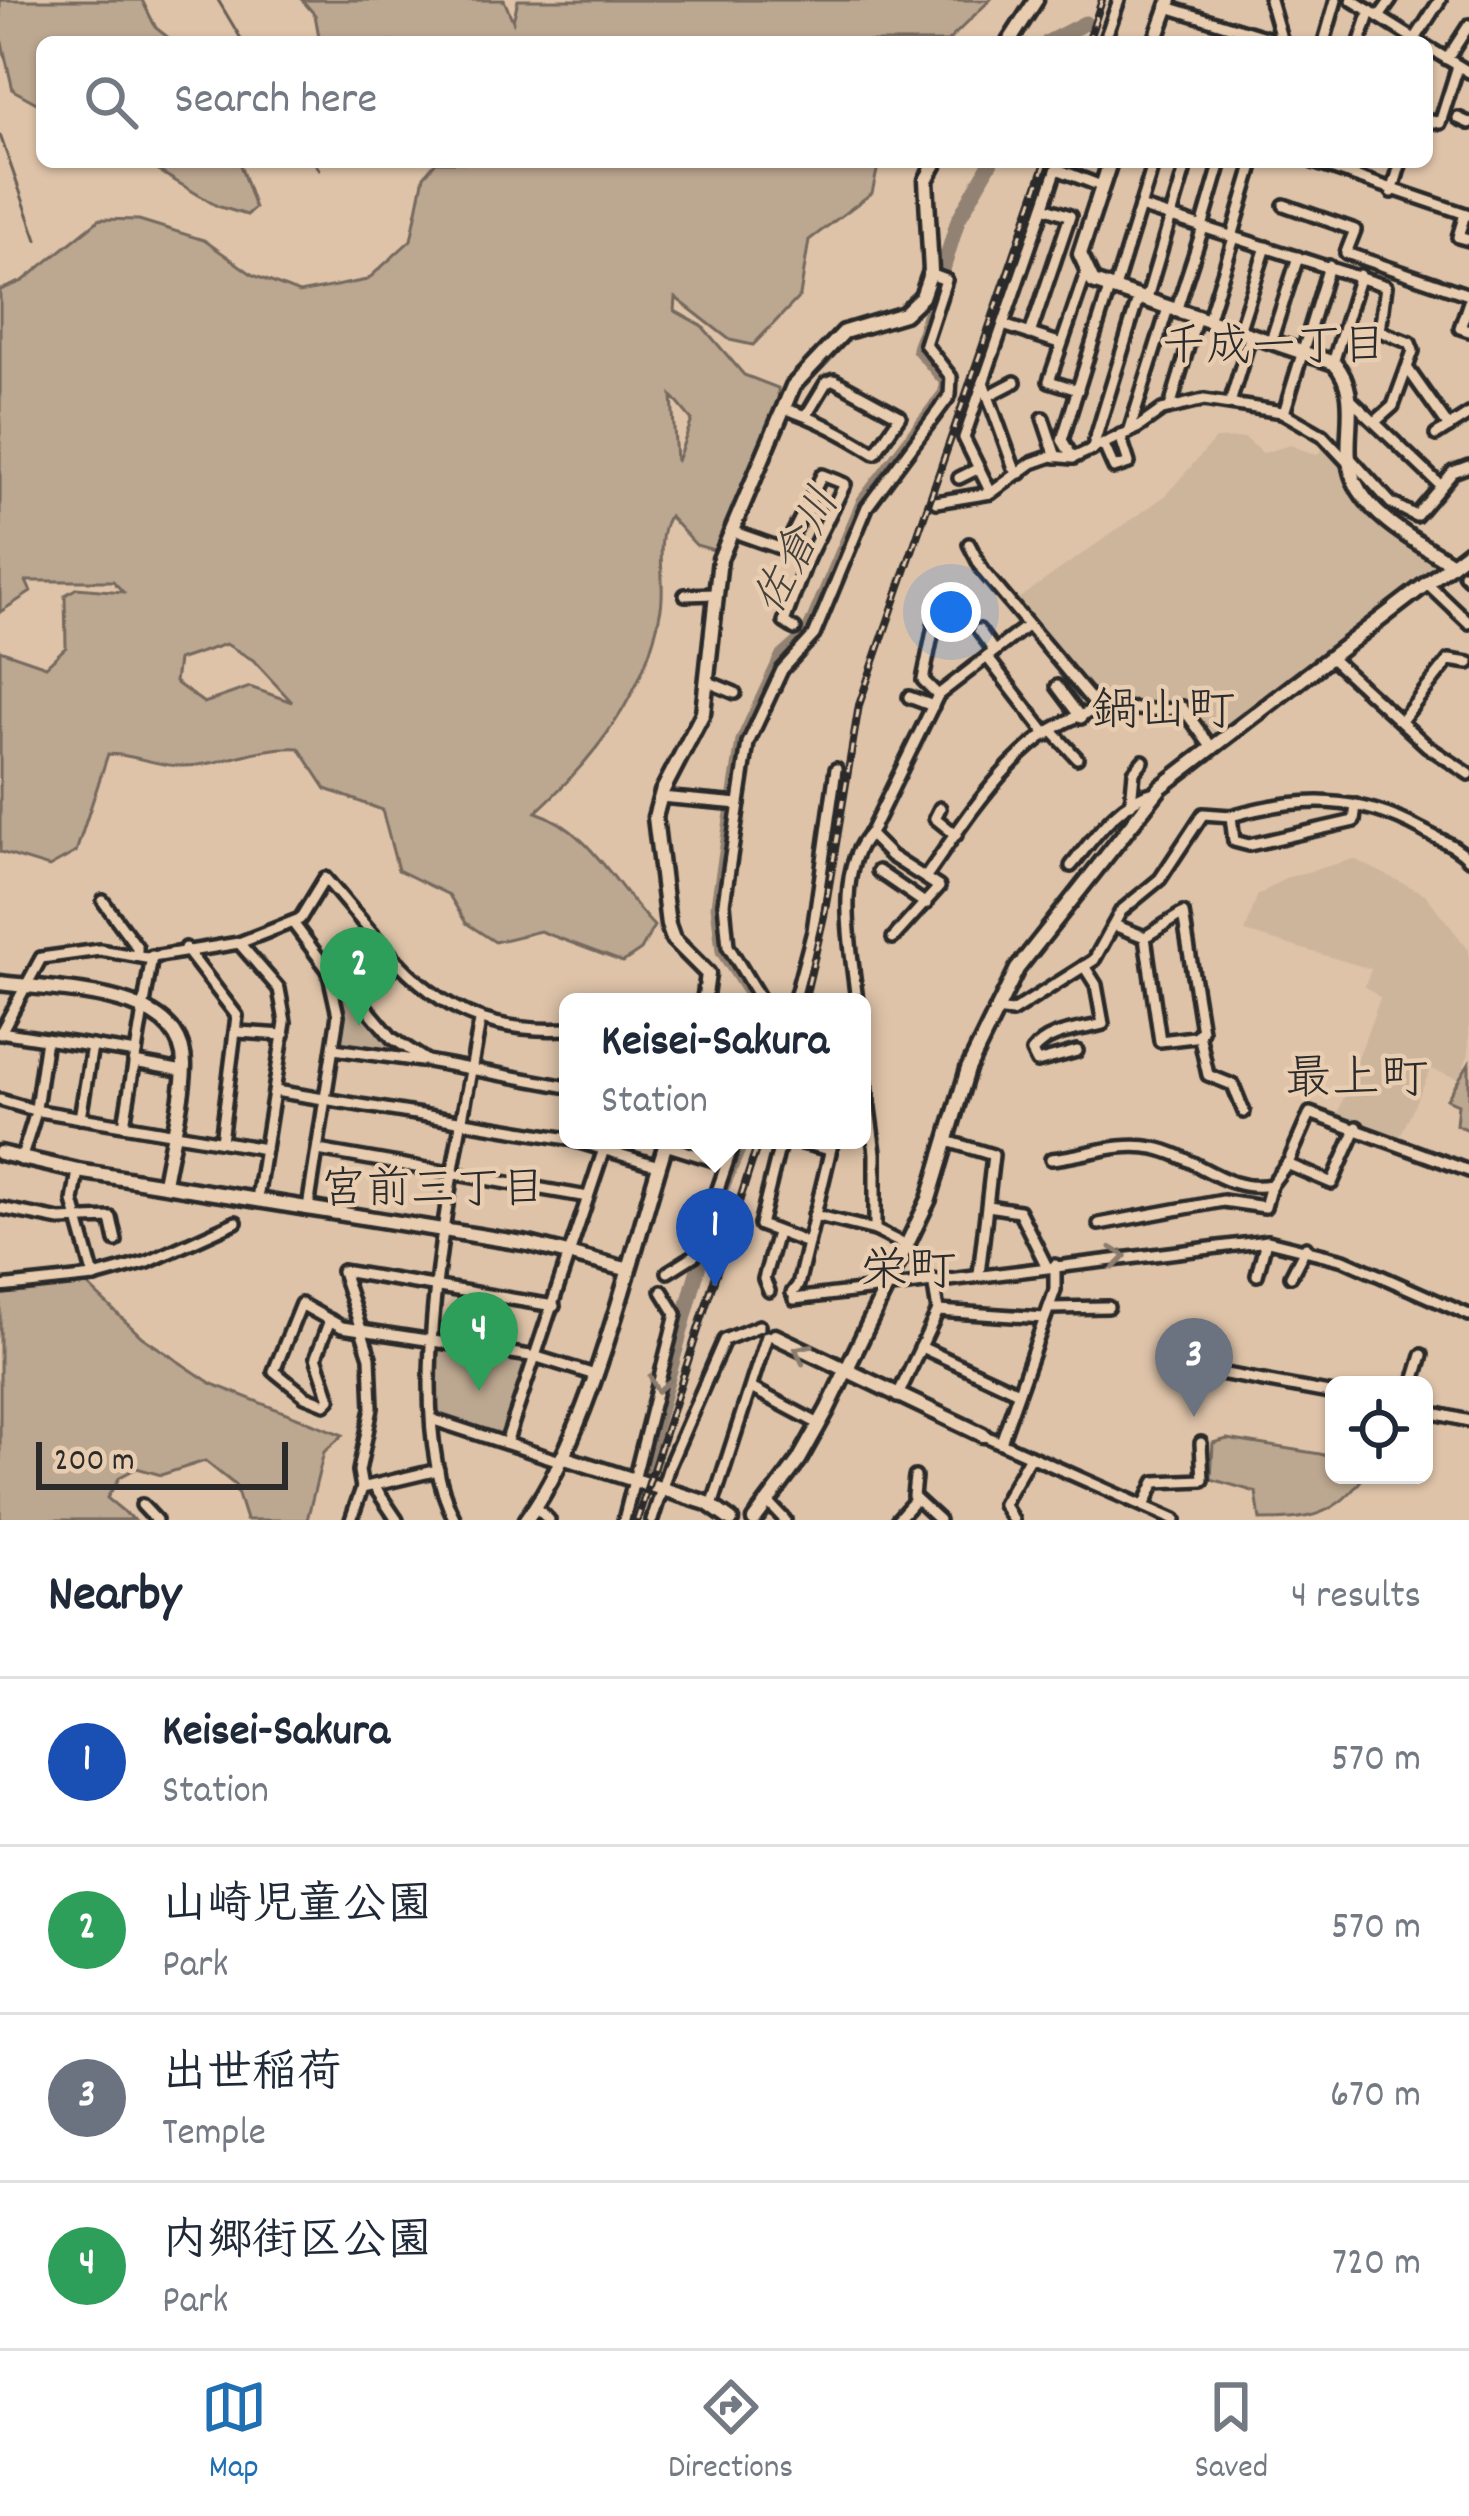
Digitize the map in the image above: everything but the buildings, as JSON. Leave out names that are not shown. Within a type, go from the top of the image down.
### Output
[{"type":"street","points":[[1013,36],[1036,0]]},
{"type":"street","points":[[1106,36],[1119,0]]},
{"type":"street","points":[[1258,0],[1271,2],[1280,36]]},
{"type":"street","points":[[1326,36],[1336,0]]},
{"type":"street","points":[[1352,0],[1408,36]]},
{"type":"street","points":[[1363,36],[1374,14],[1390,0]]},
{"type":"street","points":[[1427,36],[1440,0]]},
{"type":"street","points":[[1159,36],[1167,3],[1264,36]]},
{"type":"street","points":[[1447,59],[1469,25]]},
{"type":"street","points":[[1398,36],[1399,30]]},
{"type":"street","points":[[1433,51],[1469,72]]},
{"type":"street","points":[[1433,121],[1440,123],[1458,66]]},
{"type":"street","points":[[705,993],[708,974],[673,939],[668,925],[655,817],[660,797],[698,730],[720,560],[781,407],[832,341],[854,328],[904,314],[922,297],[930,274],[925,190],[934,168]]},
{"type":"street","points":[[991,493],[964,438],[1057,168]]},
{"type":"street","points":[[1064,168],[1101,186]]},
{"type":"street","points":[[1078,390],[1049,381],[1086,273],[1080,254],[1082,236],[1108,168]]},
{"type":"street","points":[[1073,458],[1062,440],[1152,168]]},
{"type":"street","points":[[1092,450],[1185,168]]},
{"type":"street","points":[[1103,443],[1114,468],[1130,463],[1125,433],[1219,168]]},
{"type":"street","points":[[1170,407],[1233,237],[1252,168]]},
{"type":"street","points":[[1328,168],[1467,214],[1458,237],[1469,240]]},
{"type":"street","points":[[1392,192],[1399,168]]},
{"type":"street","points":[[1284,205],[1354,230],[1346,254],[1469,298],[1460,328],[1469,331]]},
{"type":"street","points":[[1030,334],[1070,215],[1043,206]]},
{"type":"street","points":[[1140,207],[1386,286],[1380,331],[1410,343],[1408,369],[1393,406],[1376,422]]},
{"type":"street","points":[[1230,403],[1266,247]]},
{"type":"street","points":[[1271,341],[1298,256]]},
{"type":"street","points":[[1284,413],[1329,266]]},
{"type":"street","points":[[1086,273],[1112,290],[1333,363],[1342,373],[1350,399],[1355,483],[1384,518],[1452,564]]},
{"type":"street","points":[[757,993],[728,946],[724,903],[734,803],[748,743],[782,670],[814,635],[867,507],[950,395],[951,377],[925,344],[946,280],[930,274]]},
{"type":"street","points":[[1333,363],[1360,275]]},
{"type":"street","points":[[1003,325],[1059,343]]},
{"type":"street","points":[[1408,369],[1449,427]]},
{"type":"street","points":[[781,407],[875,453],[900,416],[834,380],[826,383],[806,416]]},
{"type":"street","points":[[983,382],[1014,468],[1022,473]]},
{"type":"street","points":[[988,396],[1016,382]]},
{"type":"street","points":[[1350,399],[1407,460],[1441,486]]},
{"type":"street","points":[[937,502],[991,493],[1032,463],[1073,458],[1170,407],[1204,400],[1284,413],[1322,435],[1391,503],[1416,516],[1441,486],[1469,466]]},
{"type":"street","points":[[1436,435],[1469,414]]},
{"type":"street","points":[[1043,418],[1056,457]]},
{"type":"street","points":[[958,478],[979,468]]},
{"type":"street","points":[[784,550],[822,475],[845,484],[808,558],[784,622],[795,629]]},
{"type":"street","points":[[731,531],[808,558]]},
{"type":"street","points":[[969,544],[982,571],[1099,710]]},
{"type":"street","points":[[1071,866],[1106,824],[1131,804],[1156,792],[1469,551]]},
{"type":"street","points":[[1427,583],[1469,623]]},
{"type":"street","points":[[685,596],[716,594]]},
{"type":"street","points":[[935,621],[923,680],[938,694]]},
{"type":"street","points":[[856,993],[849,922],[855,853],[869,834],[938,694],[1027,626]]},
{"type":"street","points":[[979,630],[990,654],[1050,734],[1077,758]]},
{"type":"street","points":[[1330,658],[1469,774]]},
{"type":"street","points":[[1401,721],[1450,660],[1469,663]]},
{"type":"street","points":[[706,682],[734,693]]},
{"type":"street","points":[[1057,686],[1081,718]]},
{"type":"street","points":[[909,698],[933,706]]},
{"type":"street","points":[[927,875],[995,780],[1050,734],[1081,718],[1099,710],[1159,713],[1182,707],[1212,748]]},
{"type":"street","points":[[1131,804],[1135,772],[1143,761]]},
{"type":"street","points":[[797,993],[814,931],[836,770]]},
{"type":"street","points":[[754,1520],[819,1424],[907,1246],[929,1199],[994,1010],[1016,969],[1156,792]]},
{"type":"street","points":[[660,797],[734,803]]},
{"type":"street","points":[[1231,816],[1234,841],[1275,843],[1354,821],[1356,805]]},
{"type":"street","points":[[994,1010],[1012,1012],[1102,952],[1129,902],[1160,879],[1203,814],[1231,816],[1261,807],[1385,808],[1458,847],[1469,860]]},
{"type":"street","points":[[940,808],[934,818],[956,835]]},
{"type":"street","points":[[869,834],[898,861],[927,875],[939,887],[893,938]]},
{"type":"street","points":[[878,871],[926,904]]},
{"type":"street","points":[[183,1071],[92,1046],[0,1033],[41,958],[100,950],[152,956],[239,943],[293,923],[308,910],[325,878],[434,999],[480,1022],[519,1030],[559,1029]]},
{"type":"street","points":[[104,901],[137,947],[136,956]]},
{"type":"street","points":[[1145,937],[1183,913],[1208,1075],[1233,1085],[1244,1112]]},
{"type":"street","points":[[293,923],[328,970],[392,1038],[427,1061]]},
{"type":"street","points":[[1114,926],[1145,937]]},
{"type":"street","points":[[1145,937],[1160,1041],[1199,1034]]},
{"type":"street","points":[[239,943],[279,989],[284,1035],[257,1199]]},
{"type":"street","points":[[185,948],[234,1006],[238,1032],[221,1141]]},
{"type":"street","points":[[124,1125],[152,956]]},
{"type":"street","points":[[357,998],[399,964]]},
{"type":"street","points":[[1077,1051],[1037,1063],[1032,1052],[1048,1039],[1103,1024],[1096,985],[1084,966]]},
{"type":"street","points":[[308,1208],[338,1016],[328,970]]},
{"type":"street","points":[[0,983],[143,1006],[174,1031],[183,1071],[164,1184]]},
{"type":"street","points":[[455,1520],[438,1470],[428,1338],[480,1022]]},
{"type":"street","points":[[238,1032],[284,1035]]},
{"type":"street","points":[[21,1160],[36,1111],[46,1039]]},
{"type":"street","points":[[1048,1039],[1051,1061]]},
{"type":"street","points":[[80,1118],[92,1046]]},
{"type":"street","points":[[334,1049],[559,1085]]},
{"type":"street","points":[[275,1091],[559,1138]]},
{"type":"street","points":[[0,1100],[36,1111],[266,1149]]},
{"type":"street","points":[[1099,1224],[1223,1201],[1265,1207],[1271,1185],[1287,1164],[1310,1113],[1469,1171]]},
{"type":"street","points":[[871,1123],[875,1230]]},
{"type":"street","points":[[1287,1164],[1332,1183],[1357,1127]]},
{"type":"street","points":[[946,1141],[993,1155],[980,1274]]},
{"type":"street","points":[[1051,1159],[1090,1150],[1156,1148],[1228,1183],[1271,1185]]},
{"type":"street","points":[[506,1443],[603,1149]]},
{"type":"street","points":[[617,1149],[658,1166]]},
{"type":"street","points":[[526,1520],[561,1459],[664,1149]]},
{"type":"street","points":[[685,1149],[725,1164]]},
{"type":"street","points":[[668,1272],[694,1255],[731,1149]]},
{"type":"street","points":[[779,1149],[760,1226],[808,1243]]},
{"type":"street","points":[[830,1149],[793,1296],[1266,1241],[1306,1247],[1469,1316]]},
{"type":"street","points":[[317,1150],[589,1197]]},
{"type":"street","points":[[0,1153],[78,1172],[572,1253],[626,1269]]},
{"type":"street","points":[[78,1172],[73,1201],[94,1277]]},
{"type":"street","points":[[988,1206],[1019,1211],[1050,1265],[1047,1313],[1001,1442]]},
{"type":"street","points":[[0,1225],[3,1209],[78,1221],[111,1218],[116,1241]]},
{"type":"street","points":[[814,1215],[875,1230],[907,1246]]},
{"type":"street","points":[[0,1287],[94,1277],[148,1262],[236,1222]]},
{"type":"street","points":[[769,1291],[764,1280],[777,1233]]},
{"type":"street","points":[[1257,1275],[1266,1241]]},
{"type":"street","points":[[1291,1276],[1306,1247]]},
{"type":"street","points":[[398,1520],[368,1487],[362,1451],[372,1408],[370,1358],[342,1271],[554,1306]]},
{"type":"street","points":[[897,1397],[938,1311],[932,1280]]},
{"type":"street","points":[[624,1520],[676,1314],[662,1291]]},
{"type":"street","points":[[330,1320],[316,1357],[330,1399],[325,1404],[305,1396],[273,1365],[297,1306],[358,1328],[536,1357],[592,1374]]},
{"type":"street","points":[[938,1311],[1047,1313],[1108,1307]]},
{"type":"street","points":[[652,1520],[724,1340],[759,1325]]},
{"type":"street","points":[[712,1506],[771,1336],[1175,1520]]},
{"type":"street","points":[[921,1347],[1018,1391]]},
{"type":"street","points":[[1416,1376],[1422,1355]]},
{"type":"street","points":[[1220,1373],[1325,1392]]},
{"type":"street","points":[[751,1388],[819,1424]]},
{"type":"street","points":[[1433,1413],[1469,1421]]},
{"type":"street","points":[[434,1420],[664,1489],[712,1506],[731,1520]]},
{"type":"street","points":[[1144,1506],[1155,1482],[1203,1480],[1202,1443]]},
{"type":"street","points":[[1013,1520],[1003,1504],[1030,1456]]},
{"type":"street","points":[[351,1520],[368,1487],[438,1470]]},
{"type":"street","points":[[915,1477],[916,1499],[938,1520]]},
{"type":"street","points":[[897,1520],[916,1499]]},
{"type":"street","points":[[769,1503],[785,1520]]},
{"type":"street","points":[[142,1504],[156,1520]]},
{"type":"street","points":[[536,1507],[550,1520]]},
{"type":"shaded area","points":[[0,0],[142,0],[156,28],[166,36],[36,36],[36,103],[13,90],[0,34]]},
{"type":"shaded area","points":[[302,0],[504,0],[513,21],[518,0],[990,0],[953,36],[319,36],[315,15]]},
{"type":"shaded area","points":[[154,168],[241,168],[255,208],[247,215],[217,206]]},
{"type":"shaded area","points":[[431,168],[878,168],[872,193],[809,240],[800,296],[753,345],[730,340],[676,298],[675,311],[702,326],[744,375],[778,388],[779,417],[724,553],[696,545],[669,516],[662,537],[661,608],[644,667],[599,745],[536,812],[555,820],[587,845],[654,926],[641,950],[623,962],[540,931],[495,942],[466,923],[449,895],[398,870],[382,810],[326,789],[299,748],[184,766],[108,754],[76,852],[49,867],[0,852],[0,650],[46,666],[66,647],[65,595],[77,588],[123,592],[113,581],[26,581],[31,592],[0,612],[0,290],[23,281],[100,219],[139,220],[204,240],[253,275],[299,293],[367,280],[411,240],[424,176]],"holes":[[[672,396],[692,420],[677,461]],[[226,644],[253,660],[292,702],[250,687],[204,703],[175,682],[178,660]]]},
{"type":"shaded area","points":[[1245,438],[1263,453],[1290,445],[1317,455],[1325,446],[1378,523],[1439,567],[1216,735],[1185,703],[1101,704],[1012,603],[1165,496],[1215,439]]},
{"type":"shaded area","points":[[1354,859],[1425,894],[1469,950],[1469,1054],[1459,1079],[1431,1069],[1400,1137],[1338,1113],[1380,998],[1365,986],[1371,969],[1245,932],[1257,896],[1285,878]]},
{"type":"shaded area","points":[[337,977],[407,1052],[409,1056],[339,1043]]},
{"type":"shaded area","points":[[1469,1063],[1469,1130],[1456,1125],[1458,1104],[1447,1099]]},
{"type":"shaded area","points":[[86,1284],[142,1337],[212,1384],[343,1435],[324,1452],[307,1520],[246,1520],[235,1485],[205,1461],[161,1475],[137,1468],[120,1477],[107,1498],[134,1520],[0,1520],[0,1292]]},
{"type":"shaded area","points":[[434,1342],[529,1359],[533,1365],[500,1439],[438,1418]]},
{"type":"shaded area","points":[[1227,1439],[1320,1454],[1325,1455],[1325,1484],[1358,1484],[1320,1513],[1260,1520],[1256,1492],[1211,1479],[1213,1443]]},
{"type":"waterway","points":[[218,0],[239,36]]},
{"type":"waterway","name":"佐倉川","points":[[1060,36],[1085,23]]},
{"type":"waterway","points":[[0,135],[37,240]]},
{"type":"waterway","name":"佐倉川","points":[[750,993],[723,951],[718,905],[743,741],[782,657],[808,634],[864,501],[945,394],[948,383],[919,349],[958,220],[988,168]]},
{"type":"waterway","name":"佐倉川","points":[[722,1187],[738,1149]]},
{"type":"waterway","name":"佐倉川","points":[[629,1520],[711,1221]]},
{"type":"railway","points":[[1090,36],[1102,0]]},
{"type":"railway","points":[[806,993],[824,916],[859,705],[1044,168]]},
{"type":"railway","points":[[637,1520],[756,1149]]},
{"type":"place","name":"山崎児童公園","points":[[359,1026]]},
{"type":"place","name":"Keisei-Sakura","points":[[715,1287]]},
{"type":"place","name":"内郷街区公園","points":[[479,1391]]},
{"type":"place","name":"出世稲荷","points":[[1194,1417]]},
{"type":"district","name":"千成一丁目","points":[[1274,350]]},
{"type":"district","name":"鍋山町","points":[[1163,714]]},
{"type":"district","name":"最上町","points":[[1356,1082]]},
{"type":"district","name":"宮前三丁目","points":[[433,1193]]},
{"type":"district","name":"栄町","points":[[908,1274]]}]
